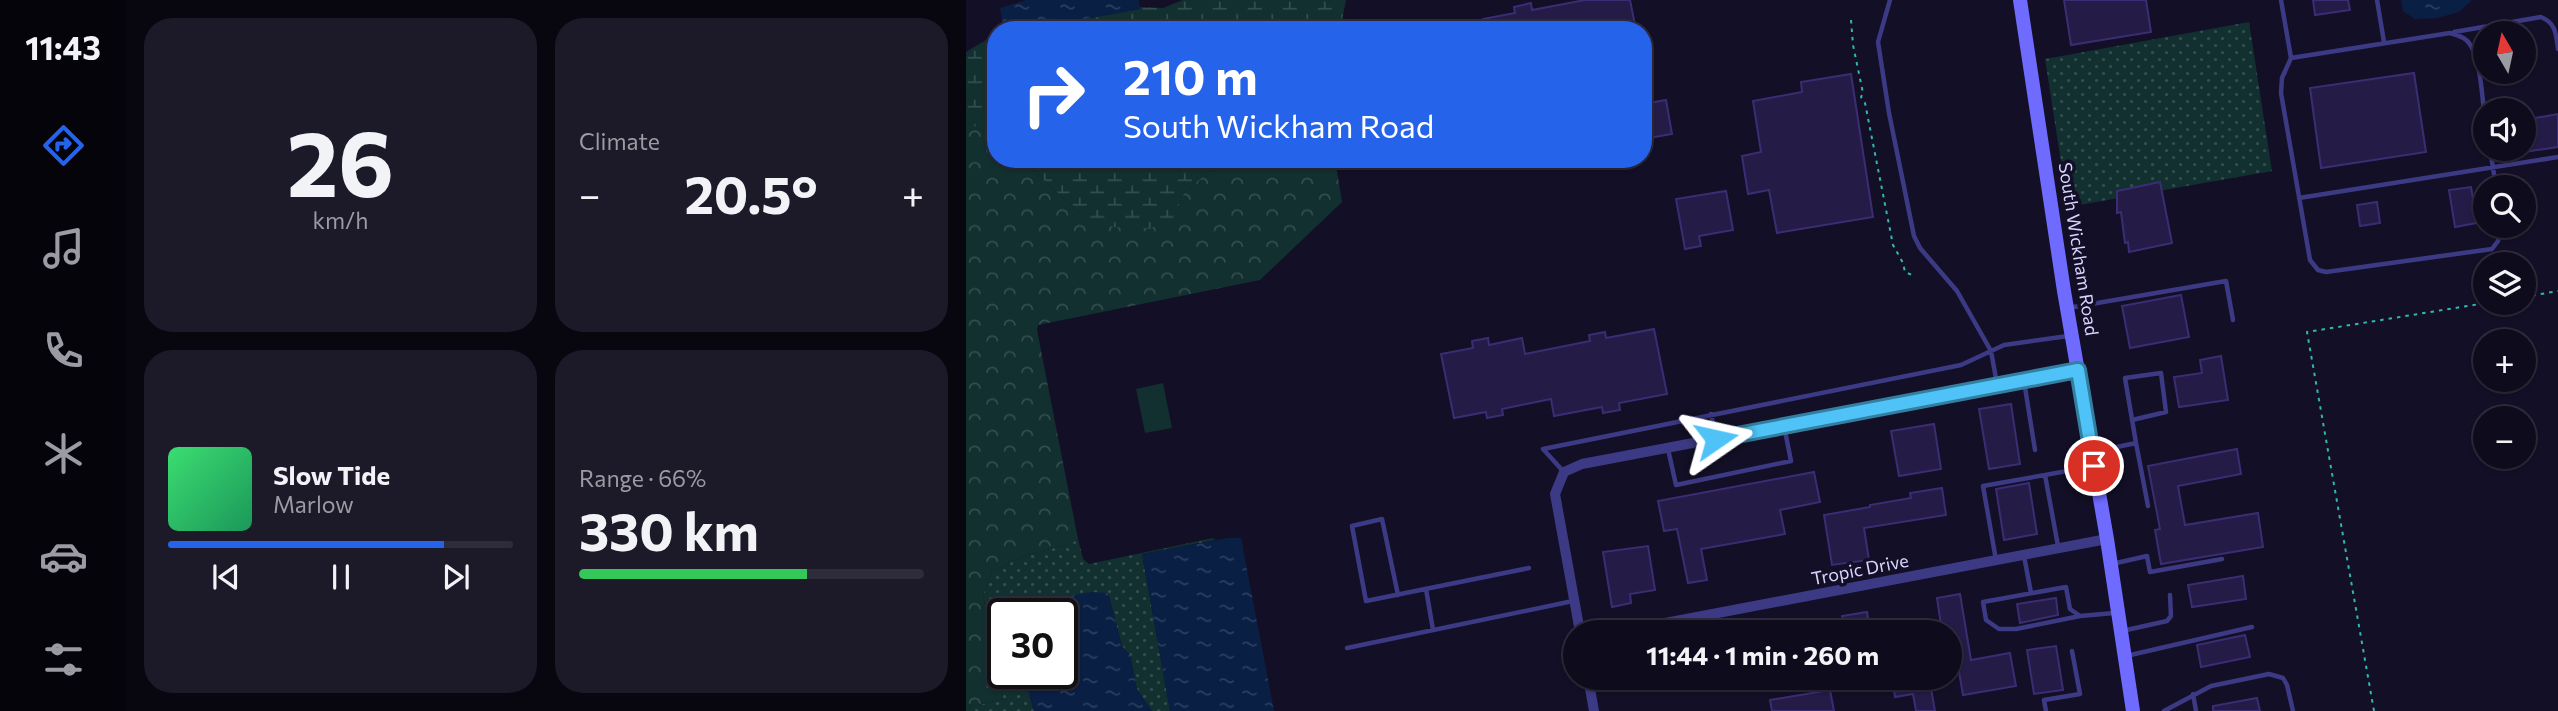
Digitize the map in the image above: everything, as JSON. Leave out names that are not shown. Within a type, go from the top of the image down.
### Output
[{"type":"main road","name":"South Wickham Road","points":[[2020,0],[2133,711]]},
{"type":"street","points":[[1578,620],[1555,494],[1564,472],[1582,464],[2078,370]]},
{"type":"street","name":"Tropic Drive","points":[[1681,620],[2107,539]]},
{"type":"street","points":[[1590,690],[1594,711]]},
{"type":"lane","points":[[1890,0],[1878,42],[1889,113],[1914,236],[1920,248],[1957,291],[1991,351],[1997,385]]},
{"type":"lane","points":[[2281,0],[2291,58],[2282,78],[2281,93],[2310,260],[2318,271],[2492,248],[2499,238]]},
{"type":"lane","points":[[2377,0],[2384,42]]},
{"type":"lane","points":[[2291,58],[2541,17],[2550,20],[2556,29],[2558,48]]},
{"type":"lane","points":[[2450,33],[2468,41],[2475,54],[2482,98]]},
{"type":"lane","points":[[2299,198],[2558,157]]},
{"type":"lane","points":[[2492,161],[2494,175]]},
{"type":"lane","points":[[2067,309],[2226,281],[2233,320]]},
{"type":"lane","points":[[1564,472],[1542,449],[1961,365],[2004,345],[2072,335]]},
{"type":"lane","points":[[2132,420],[2166,412],[2161,373],[2124,378],[2148,506]]},
{"type":"lane","points":[[2023,380],[2035,450]]},
{"type":"lane","points":[[1711,414],[1716,439]]},
{"type":"lane","points":[[1668,448],[1676,485],[1791,461],[1784,426]]},
{"type":"lane","points":[[1996,560],[1983,486],[2045,475],[2136,443]]},
{"type":"lane","points":[[2045,475],[2059,548]]},
{"type":"lane","points":[[1398,595],[1382,519],[1352,526],[1366,601],[1398,595],[1528,568]]},
{"type":"lane","points":[[2024,555],[2031,593]]},
{"type":"lane","points":[[2111,564],[2147,556],[2150,572],[2222,559]]},
{"type":"lane","points":[[2080,616],[2070,609],[2066,587],[1983,602],[1986,620],[1999,629],[2016,629],[2080,616],[2118,612]]},
{"type":"lane","points":[[1425,589],[1433,630]]},
{"type":"lane","points":[[2121,632],[2167,621],[2171,616],[2170,595]]},
{"type":"lane","points":[[1347,648],[1574,600]]},
{"type":"lane","points":[[2125,657],[2252,627]]},
{"type":"lane","points":[[2046,711],[2044,701],[2080,694],[2072,651]]},
{"type":"lane","points":[[2164,711],[2211,686],[2277,675],[2287,685],[2293,711]]},
{"type":"lane","points":[[2193,694],[2196,711]]},
{"type":"path","points":[[1851,20],[1853,46],[1863,93],[1861,97],[1865,103],[1893,245],[1905,272],[1914,275]]},
{"type":"path","points":[[2536,295],[2558,291]]},
{"type":"path","points":[[2374,711],[2307,332],[2473,305]]},
{"type":"green space","points":[[1183,0],[1346,0],[1342,21],[1073,21],[1140,7],[1163,8]]},
{"type":"green space","points":[[2249,22],[2272,171],[2068,207],[2045,59]]},
{"type":"green space","points":[[987,39],[987,134],[966,121],[966,52]]},
{"type":"green space","points":[[966,121],[987,134],[987,168],[1031,168],[1081,214],[1172,218],[1184,193],[1211,168],[1336,168],[1342,202],[1260,280],[1038,325],[1078,539],[1027,555],[992,571],[983,595],[987,616],[987,689],[1001,689],[1003,699],[966,708]]},
{"type":"green space","points":[[1031,168],[1211,168],[1184,193],[1173,218],[1149,229],[1113,227],[1081,214]]},
{"type":"green space","points":[[1163,383],[1172,428],[1145,433],[1136,389]]},
{"type":"green space","points":[[1213,538],[1215,540],[1142,554],[1170,711],[1152,711],[1137,689],[1130,655],[1122,646],[1108,593],[1078,600],[1078,598],[987,598],[987,616],[983,595],[992,571],[1027,555],[1078,539],[1083,559],[1089,564]]},
{"type":"green space","points":[[1001,689],[1028,689],[1034,711],[966,711],[966,708],[1003,699]]},
{"type":"water","points":[[1026,0],[1139,0],[1140,9],[1073,21],[1002,21],[1000,8]]},
{"type":"water","points":[[2401,0],[2472,0],[2459,12],[2437,18],[2415,19],[2403,11]]},
{"type":"water","points":[[1241,538],[1274,711],[1170,711],[1142,554]]},
{"type":"water","points":[[1092,592],[1108,593],[1122,646],[1130,655],[1137,689],[1152,711],[1034,711],[1028,689],[1078,689],[1078,598],[1066,598]]},
{"type":"building","points":[[1585,0],[1630,0],[1634,21],[1483,21],[1515,13],[1514,7],[1531,3],[1532,10]]},
{"type":"building","points":[[2064,0],[2146,0],[2151,32],[2071,45]]},
{"type":"building","points":[[2313,0],[2348,0],[2350,10],[2315,15]]},
{"type":"building","points":[[2414,73],[2426,152],[2321,168],[2310,88]]},
{"type":"building","points":[[1851,74],[1873,217],[1777,233],[1769,190],[1748,194],[1742,156],[1761,152],[1753,101],[1802,92],[1801,82]]},
{"type":"building","points":[[1666,100],[1672,134],[1652,137],[1652,102]]},
{"type":"building","points":[[2558,114],[2558,147],[2536,150],[2536,118]]},
{"type":"building","points":[[2160,182],[2172,243],[2129,252],[2128,242],[2125,243],[2121,212],[2117,213],[2117,191]]},
{"type":"building","points":[[2471,187],[2473,224],[2455,227],[2449,190]]},
{"type":"building","points":[[1726,191],[1733,230],[1699,236],[1701,246],[1685,249],[1676,199]]},
{"type":"building","points":[[2377,202],[2380,223],[2360,226],[2357,205]]},
{"type":"building","points":[[2181,295],[2189,337],[2130,348],[2122,306]]},
{"type":"building","points":[[1654,329],[1667,394],[1619,403],[1620,410],[1603,413],[1602,407],[1554,416],[1551,399],[1502,409],[1503,415],[1487,418],[1486,412],[1454,418],[1441,354],[1473,348],[1472,341],[1488,338],[1489,345],[1522,338],[1525,354],[1590,341],[1589,335],[1605,332],[1606,338]]},
{"type":"building","points":[[2221,356],[2228,400],[2179,407],[2174,377],[2202,373],[2200,360]]},
{"type":"building","points":[[2011,404],[2020,464],[1989,469],[1979,409]]},
{"type":"building","points":[[1934,424],[1941,469],[1899,476],[1891,431]]},
{"type":"building","points":[[2237,449],[2241,474],[2178,486],[2185,525],[2258,513],[2263,547],[2161,564],[2155,530],[2160,529],[2148,466]]},
{"type":"building","points":[[1814,472],[1820,502],[1780,510],[1785,534],[1701,549],[1707,580],[1688,583],[1677,529],[1664,531],[1658,501]]},
{"type":"building","points":[[2029,483],[2037,534],[2004,540],[1996,489]]},
{"type":"building","points":[[1942,488],[1946,515],[1864,528],[1869,560],[1832,565],[1824,515],[1911,498],[1910,493]]},
{"type":"building","points":[[1648,546],[1655,590],[1630,594],[1631,603],[1612,607],[1603,552]]},
{"type":"building","points":[[2243,576],[2246,599],[2192,607],[2188,585]]},
{"type":"building","points":[[1960,594],[1971,660],[2010,653],[2016,686],[1963,695],[1962,620],[1940,620],[1937,598]]},
{"type":"building","points":[[2056,598],[2058,615],[2020,623],[2017,604]]},
{"type":"building","points":[[1867,612],[1868,620],[1843,620],[1842,616]]},
{"type":"building","points":[[2245,635],[2250,657],[2201,667],[2197,645]]},
{"type":"building","points":[[2056,646],[2063,690],[2034,694],[2027,650]]},
{"type":"building","points":[[1830,690],[1834,711],[1772,711],[1770,700]]},
{"type":"building","points":[[1894,690],[1931,690],[1935,711],[1916,711],[1913,694],[1895,697]]},
{"type":"building","points":[[2257,698],[2260,711],[2213,711],[2213,706]]},
{"type":"route","points":[[1716,439],[2078,370],[2094,466]]}]
